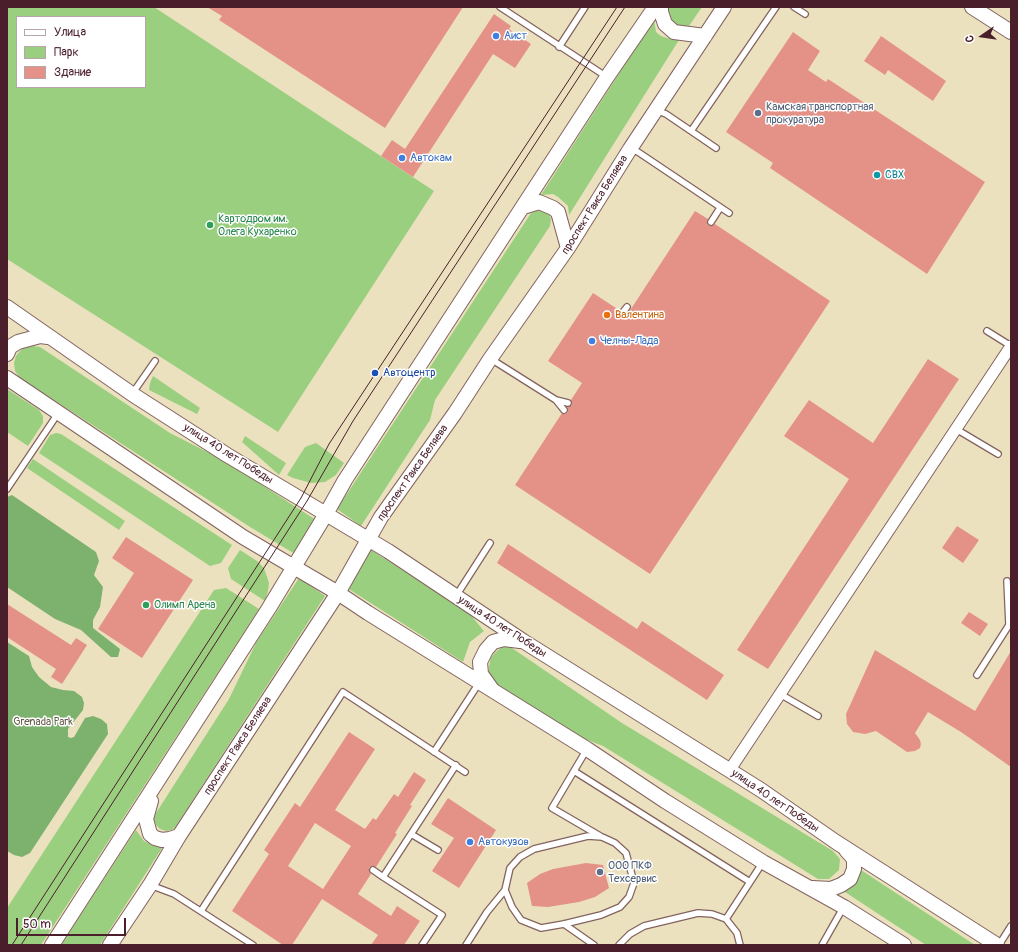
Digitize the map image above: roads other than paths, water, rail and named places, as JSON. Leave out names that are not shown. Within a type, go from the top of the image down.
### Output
[{"type":"street","points":[[52,945],[294,567],[345,480],[607,78],[655,7]]},
{"type":"street","points":[[661,7],[665,24],[674,32],[705,36]]},
{"type":"street","name":"проспект Раиса Беляева","points":[[110,945],[338,593],[381,517],[455,414],[490,359],[568,248],[630,149],[724,7]]},
{"type":"street","points":[[972,7],[1011,32]]},
{"type":"street","points":[[523,207],[538,202],[546,204],[558,212],[568,248]]},
{"type":"street","name":"улица 40 лет Победы","points":[[7,308],[132,394],[368,539],[523,641],[761,790],[836,842],[998,945]]},
{"type":"street","points":[[7,354],[10,347],[18,342],[28,338],[40,336],[48,337]]},
{"type":"street","points":[[729,771],[1011,346]]},
{"type":"street","points":[[8,376],[243,537],[338,593],[493,692],[587,749],[665,801],[763,862],[844,907],[904,945]]},
{"type":"street","points":[[493,692],[481,674],[480,662],[486,650],[493,642],[504,639],[523,641]]},
{"type":"street","points":[[157,783],[146,819],[150,834],[155,838],[162,840],[180,836]]},
{"type":"street","points":[[810,888],[830,889],[841,885],[850,879],[854,869],[854,859],[836,842]]},
{"type":"lane","points":[[500,7],[607,78]]},
{"type":"lane","points":[[559,47],[585,7]]},
{"type":"lane","points":[[691,131],[776,7]]},
{"type":"lane","points":[[794,7],[805,14]]},
{"type":"lane","points":[[656,110],[666,114],[716,148]]},
{"type":"lane","points":[[630,149],[638,152],[729,213]]},
{"type":"lane","points":[[711,222],[720,208]]},
{"type":"lane","points":[[623,312],[627,307]]},
{"type":"lane","points":[[987,331],[1011,346]]},
{"type":"lane","points":[[490,359],[556,400],[568,404]]},
{"type":"lane","points":[[132,394],[156,361]]},
{"type":"lane","points":[[556,400],[564,410]]},
{"type":"lane","points":[[7,489],[18,478],[59,412]]},
{"type":"lane","points":[[956,429],[998,454]]},
{"type":"lane","points":[[456,596],[490,544]]},
{"type":"lane","points":[[977,675],[1010,626],[1007,581],[1011,584]]},
{"type":"lane","points":[[434,752],[479,682]]},
{"type":"lane","points":[[201,911],[343,692],[465,772]]},
{"type":"lane","points":[[780,694],[818,716]]},
{"type":"lane","points":[[505,890],[512,906],[521,920],[541,928],[601,915],[620,907],[629,896],[634,883],[626,852],[615,843],[552,808],[587,749]]},
{"type":"lane","points":[[383,877],[456,766]]},
{"type":"lane","points":[[574,771],[750,882]]},
{"type":"lane","points":[[411,834],[438,850]]},
{"type":"lane","points":[[466,945],[487,912],[505,890],[510,868],[520,857],[534,849],[588,836],[602,837]]},
{"type":"lane","points":[[726,918],[763,862]]},
{"type":"lane","points":[[373,870],[442,915],[422,945]]},
{"type":"lane","points":[[150,885],[174,894],[253,945]]},
{"type":"lane","points":[[822,945],[844,907]]},
{"type":"lane","points":[[619,945],[630,934],[644,926],[698,913],[712,914],[726,918],[737,933],[740,945]]},
{"type":"lane","points":[[564,924],[594,945]]},
{"type":"lane","points":[[998,945],[1011,926]]},
{"type":"tram line","points":[[12,945],[301,498],[329,444],[617,7]]},
{"type":"tram line","points":[[21,945],[307,501],[353,421],[625,7]]},
{"type":"place","name":"Аист","points":[[496,36]]},
{"type":"place","name":"Камская транспортная прокуратура","points":[[758,113]]},
{"type":"place","name":"Автокам","points":[[402,158]]},
{"type":"place","name":"СВХ","points":[[877,175]]},
{"type":"place","name":"Картодром им. Олега Кухаренко","points":[[210,225]]},
{"type":"place","name":"Валентина","points":[[607,315]]},
{"type":"place","name":"Челны-Лада","points":[[592,341]]},
{"type":"place","name":"Автоцентр","points":[[375,373]]},
{"type":"place","name":"Олимп Арена","points":[[146,605]]},
{"type":"place","name":"Автокузов","points":[[470,842]]},
{"type":"place","name":"ООО ПКФ Техсервис","points":[[600,872]]},
{"type":"park label","name":"Grenada Park","points":[[43,722]]}]
